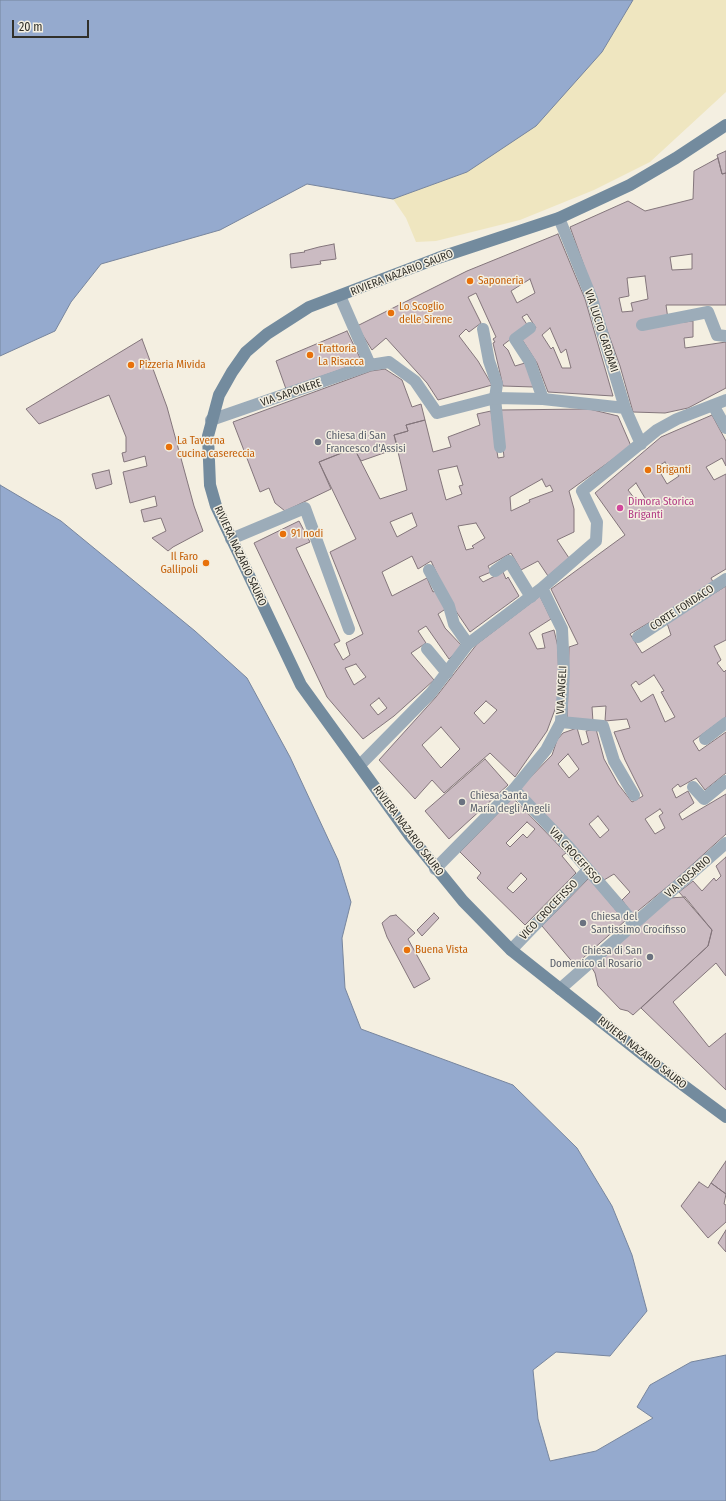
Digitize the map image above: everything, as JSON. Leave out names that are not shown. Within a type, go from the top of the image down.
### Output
[{"type":"street","name":"RIVIERA NAZARIO SAURO","points":[[726,125],[676,158],[630,185],[559,218],[431,261],[309,307],[267,334],[246,352],[232,372],[219,395],[211,420],[208,436],[210,485],[216,506],[301,685],[435,869],[463,901],[511,950],[726,1117]]},
{"type":"street","name":"VIA LUCIO CARDAMI","points":[[559,218],[592,299],[625,408],[642,444]]},
{"type":"street","points":[[340,296],[370,365]]},
{"type":"street","points":[[642,325],[708,312],[717,335],[726,336]]},
{"type":"street","points":[[530,328],[515,339],[530,362],[543,399]]},
{"type":"street","points":[[483,329],[489,361],[497,384],[495,398],[500,447]]},
{"type":"street","name":"VIA SAPONERE","points":[[211,420],[370,365],[389,362],[414,381],[437,413],[495,398]]},
{"type":"street","points":[[495,398],[543,399],[625,408]]},
{"type":"street","points":[[360,765],[431,693],[468,644],[531,597],[596,541],[597,522],[582,491],[642,444],[657,430],[677,419],[726,400]]},
{"type":"street","points":[[713,405],[726,428]]},
{"type":"street","points":[[231,539],[305,508],[349,629]]},
{"type":"street","points":[[495,571],[509,561],[531,597]]},
{"type":"street","points":[[429,570],[449,606],[454,624],[468,644]]},
{"type":"street","name":"CORTE FONDACO","points":[[638,637],[726,579]]},
{"type":"street","name":"VIA ANGELI","points":[[435,869],[514,789],[546,750],[561,722],[564,672],[562,629],[542,588]]},
{"type":"street","points":[[427,649],[447,673]]},
{"type":"street","points":[[561,722],[603,726],[614,761],[634,794]]},
{"type":"street","points":[[705,739],[726,723]]},
{"type":"street","points":[[693,787],[704,800],[726,782]]},
{"type":"street","name":"VIA CROCEFISSO","points":[[514,789],[634,923]]},
{"type":"street","name":"VIA ROSARIO","points":[[560,989],[726,843]]},
{"type":"street","name":"VICO CROCEFISSO","points":[[511,950],[588,870]]},
{"type":"sand","points":[[633,0],[726,0],[726,92],[650,162],[594,190],[520,220],[436,241],[416,242],[406,218],[393,199],[467,172],[602,52]]},
{"type":"water","points":[[0,0],[633,0],[602,52],[536,126],[467,172],[393,199],[307,184],[220,230],[101,264],[71,302],[55,331],[0,356]]},
{"type":"water","points":[[0,485],[61,521],[195,631],[247,678],[290,757],[338,860],[351,902],[342,938],[345,988],[361,1029],[513,1085],[577,1148],[612,1206],[632,1255],[647,1311],[610,1356],[556,1352],[533,1370],[538,1419],[550,1461],[596,1451],[653,1418],[637,1407],[650,1385],[691,1362],[726,1355],[726,1501],[0,1501]]},
{"type":"building","points":[[726,151],[726,173],[722,174],[717,155]]},
{"type":"building","points":[[718,158],[722,174],[726,173],[726,305],[666,305],[668,319],[642,327],[693,321],[693,337],[684,338],[685,348],[726,342],[726,388],[688,408],[665,413],[633,412],[620,366],[570,227],[628,201],[645,211],[693,199],[694,171]],"holes":[[[692,254],[692,269],[672,270],[670,257]],[[645,276],[648,299],[631,303],[633,311],[622,312],[619,298],[629,296],[627,278]]]},
{"type":"building","points":[[558,234],[585,299],[613,396],[548,392],[537,363],[521,338],[536,328],[527,314],[522,317],[528,326],[503,345],[508,350],[515,366],[525,363],[534,387],[503,386],[493,343],[495,342],[493,339],[496,337],[476,293],[468,297],[481,323],[469,332],[466,329],[459,336],[478,361],[492,385],[438,400],[427,383],[386,338],[372,350],[357,326],[467,271]],"holes":[[[530,279],[535,293],[517,303],[511,291]],[[550,328],[561,353],[566,349],[571,368],[562,368],[553,347],[551,349],[542,335]]]},
{"type":"building","points":[[334,244],[336,259],[320,261],[321,264],[291,268],[290,254],[305,252],[304,251]]},
{"type":"building","points":[[347,331],[362,362],[286,389],[276,361]]},
{"type":"building","points":[[142,339],[167,407],[194,506],[203,531],[168,551],[152,538],[166,531],[161,518],[144,522],[141,510],[157,506],[155,496],[130,503],[123,472],[147,466],[145,456],[124,462],[122,453],[126,452],[126,437],[109,395],[39,424],[26,409]]},
{"type":"building","name":"Chiesa di San Francesco d'Assisi","points":[[385,369],[402,380],[412,407],[421,404],[425,420],[406,425],[408,431],[394,435],[398,448],[361,461],[354,448],[319,462],[331,489],[285,511],[275,503],[269,488],[260,492],[233,422],[371,371]]},
{"type":"building","points":[[589,409],[618,416],[631,446],[569,491],[574,509],[574,532],[557,540],[569,558],[548,576],[538,561],[521,570],[511,553],[488,566],[491,572],[479,577],[483,582],[503,572],[506,579],[508,577],[519,596],[470,632],[451,604],[431,561],[418,569],[412,556],[382,572],[392,596],[427,578],[433,592],[437,590],[447,608],[438,614],[445,628],[462,646],[449,659],[426,626],[418,631],[426,643],[411,653],[434,680],[394,716],[363,739],[327,697],[254,543],[299,521],[310,542],[296,548],[340,641],[334,644],[343,660],[350,655],[346,643],[363,634],[330,552],[356,539],[319,462],[354,448],[380,499],[407,490],[394,435],[408,431],[406,425],[425,420],[433,452],[451,447],[448,437],[480,425],[477,414],[491,411],[498,458],[504,457],[499,410]],"holes":[[[457,466],[463,485],[459,486],[462,494],[446,500],[438,470]],[[542,479],[546,487],[550,485],[553,491],[529,500],[530,502],[511,511],[510,497]],[[412,513],[417,526],[397,537],[390,522]],[[476,523],[485,538],[472,546],[474,548],[466,550],[458,526]],[[356,664],[366,677],[354,685],[345,668]],[[379,698],[387,708],[378,715],[370,705]]]},
{"type":"building","points":[[712,415],[726,441],[726,466],[722,458],[706,467],[714,480],[726,474],[726,569],[711,578],[714,584],[630,634],[642,653],[671,635],[667,623],[726,586],[726,640],[714,646],[721,660],[717,663],[724,672],[726,670],[726,717],[693,741],[699,751],[726,732],[726,773],[705,790],[696,778],[680,787],[678,784],[672,789],[676,798],[688,791],[694,803],[679,814],[682,820],[726,794],[726,834],[673,882],[633,915],[622,900],[630,892],[614,874],[604,880],[519,789],[552,755],[557,740],[563,733],[577,728],[582,745],[589,742],[586,731],[596,729],[604,759],[618,784],[632,802],[643,796],[625,760],[614,732],[630,728],[627,719],[605,721],[606,706],[592,707],[593,722],[567,720],[569,647],[578,644],[551,589],[625,535],[595,493],[661,437]],"holes":[[[665,462],[673,474],[676,472],[679,476],[667,484],[657,467]],[[636,483],[645,498],[638,503],[628,490]],[[654,675],[664,691],[661,692],[675,717],[665,722],[653,694],[641,702],[631,685],[636,681],[639,685]],[[568,754],[579,769],[569,778],[558,764]],[[660,809],[663,813],[659,816],[665,828],[655,834],[645,819]],[[598,816],[609,830],[600,838],[589,824]]]},
{"type":"building","points":[[109,470],[112,484],[96,489],[92,474]]},
{"type":"building","points":[[540,596],[551,619],[529,633],[537,649],[545,648],[542,634],[554,630],[558,647],[559,692],[557,704],[547,731],[515,777],[490,753],[444,793],[432,780],[415,799],[379,760],[436,697],[477,644]],"holes":[[[486,701],[497,710],[484,724],[474,713]],[[441,727],[460,749],[441,768],[422,745]]]},
{"type":"building","name":"Chiesa Santa Maria degli Angeli","points":[[485,759],[508,785],[449,839],[425,811]]},
{"type":"building","points":[[513,798],[566,853],[562,856],[576,873],[525,925],[477,878],[481,873],[460,852]],"holes":[[[527,822],[535,829],[527,838],[523,834],[510,847],[506,843]],[[521,873],[527,879],[513,893],[507,888]]]},
{"type":"building","points":[[726,857],[726,976],[716,963],[673,1002],[709,1047],[726,1033],[726,1090],[641,1008],[708,946],[712,930],[679,892],[693,881],[702,891],[714,878],[716,881],[721,876],[716,866]]},
{"type":"building","name":"Chiesa del Santissimo Crocifisso","points":[[589,878],[625,921],[575,965],[542,926]]},
{"type":"building","name":"Chiesa di San Domenico al Rosario","points":[[685,897],[712,930],[708,946],[633,1015],[628,1011],[620,1009],[598,986],[595,973],[592,968],[669,898]]},
{"type":"building","points":[[434,913],[439,918],[422,936],[417,930]]},
{"type":"building","points":[[396,915],[415,933],[408,939],[430,979],[414,988],[387,937],[382,923],[390,916]]},
{"type":"building","points":[[726,1161],[726,1194],[711,1183]]},
{"type":"building","points":[[699,1182],[708,1188],[711,1183],[726,1194],[724,1204],[726,1205],[726,1222],[708,1238],[681,1206]]},
{"type":"building","points":[[726,1230],[726,1252],[718,1243]]},
{"type":"place","name":"Saponeria","points":[[470,281]]},
{"type":"place","name":"Lo Scoglio delle Sirene","points":[[391,313]]},
{"type":"place","name":"Trattoria La Risacca","points":[[310,355]]},
{"type":"place","name":"Pizzeria Mivida","points":[[131,365]]},
{"type":"place","name":"Chiesa di San Francesco d'Assisi","points":[[318,442]]},
{"type":"place","name":"La Taverna cucina casereccia","points":[[169,447]]},
{"type":"place","name":"Briganti","points":[[648,470]]},
{"type":"place","name":"Dimora Storica Briganti","points":[[620,508]]},
{"type":"place","name":"91 nodi","points":[[283,534]]},
{"type":"place","name":"Il Faro Gallipoli","points":[[206,563]]},
{"type":"place","name":"Chiesa Santa Maria degli Angeli","points":[[462,802]]},
{"type":"place","name":"Chiesa del Santissimo Crocifisso","points":[[583,923]]},
{"type":"place","name":"Buena Vista","points":[[407,950]]},
{"type":"place","name":"Chiesa di San Domenico al Rosario","points":[[650,957]]}]
